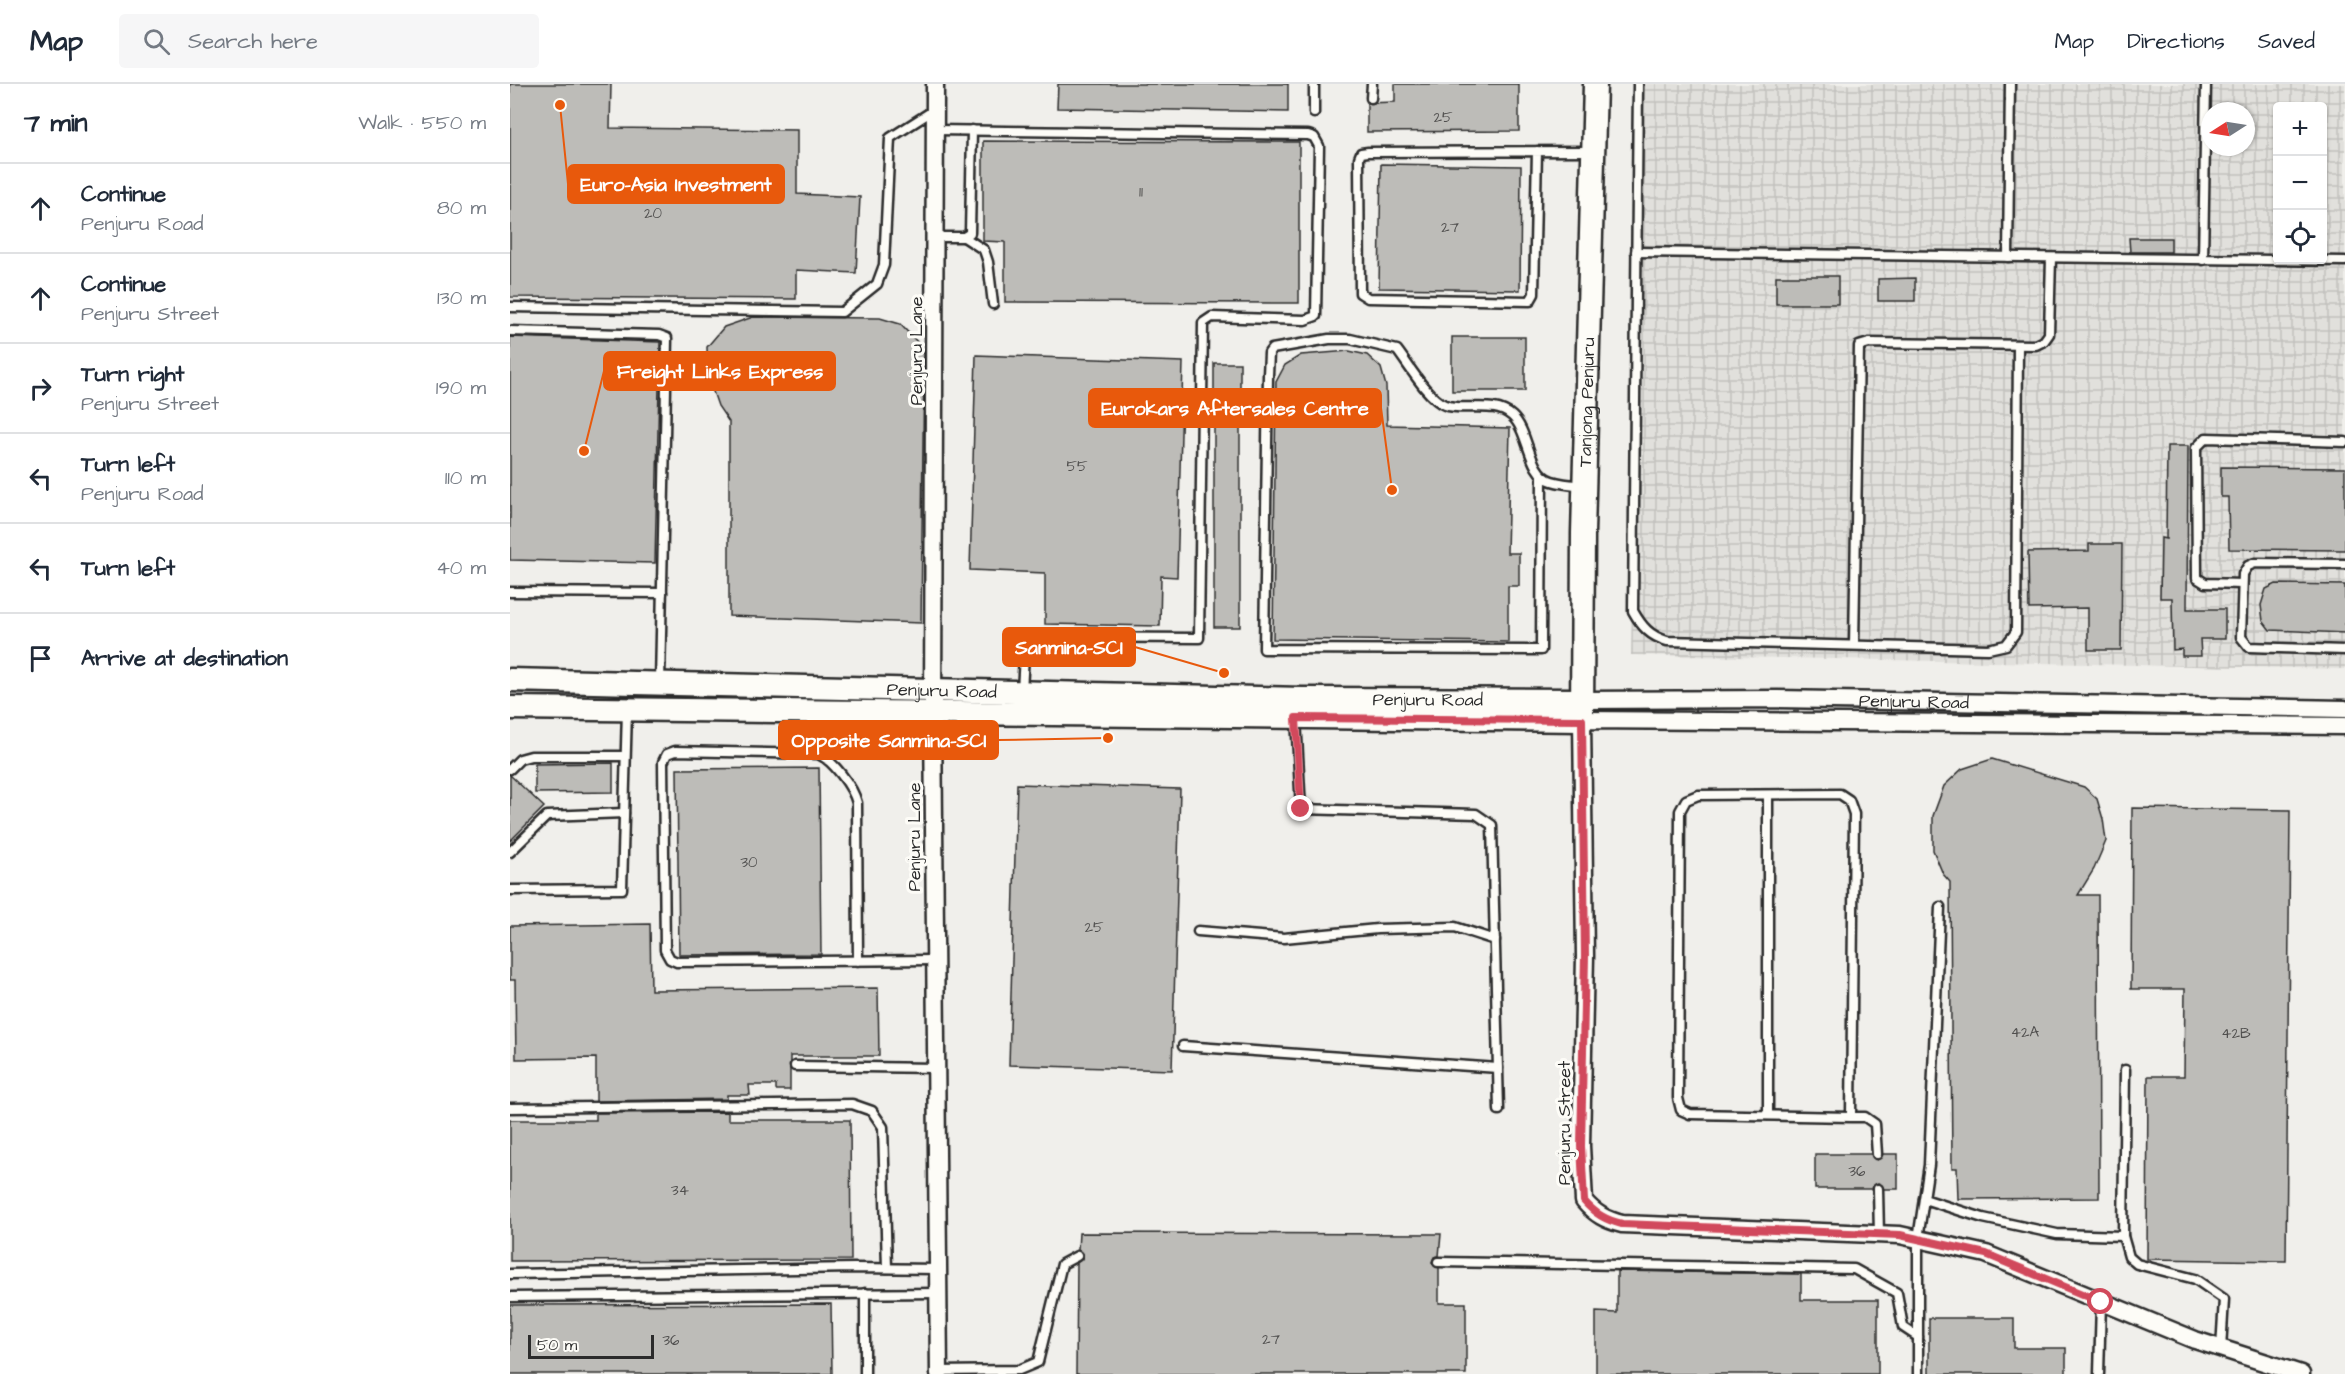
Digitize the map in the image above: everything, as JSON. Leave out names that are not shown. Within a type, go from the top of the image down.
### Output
[{"type":"main road","name":"Tanjong Penjuru","points":[[1582,710],[1584,486],[1595,84]]},
{"type":"main road","name":"Penjuru Road","points":[[510,680],[660,684],[933,703],[1296,718],[1582,710]]},
{"type":"main road","name":"Penjuru Road","points":[[510,708],[627,710],[933,703],[1022,692],[1302,699],[1582,710]]},
{"type":"street","name":"Penjuru Lane","points":[[935,84],[933,703],[939,1373]]},
{"type":"street","name":"Penjuru Road","points":[[1582,710],[1778,699],[2345,709]]},
{"type":"street","name":"Penjuru Road","points":[[1582,710],[2345,726]]},
{"type":"street","name":"Penjuru Street","points":[[1582,710],[1585,956],[1581,1146],[1584,1201],[1606,1220],[1622,1224],[1900,1235],[1918,1239]]},
{"type":"street","points":[[1918,1239],[1986,1254],[2267,1369],[2299,1374]]},
{"type":"lane","points":[[1314,84],[1314,113]]},
{"type":"lane","points":[[1371,98],[1372,84]]},
{"type":"lane","points":[[1638,84],[1633,611],[1640,624],[1653,637],[1667,641],[1999,648],[2012,640],[2016,632],[2018,346]]},
{"type":"lane","points":[[2008,257],[2010,84]]},
{"type":"lane","points":[[2203,260],[2206,84]]},
{"type":"lane","points":[[510,307],[842,312],[877,284],[884,265],[890,138],[934,110]]},
{"type":"lane","points":[[936,130],[1308,135],[1314,137],[1319,146],[1316,316],[1305,320],[1212,317],[1203,323],[1199,638],[1025,637],[1022,692]]},
{"type":"lane","points":[[964,237],[970,233],[971,229],[972,130]]},
{"type":"lane","points":[[1538,151],[1534,294],[1530,301],[1368,298],[1360,293],[1359,158],[1361,153],[1538,151],[1594,151]]},
{"type":"lane","points":[[936,237],[964,237],[984,250],[988,262],[993,304]]},
{"type":"lane","points":[[1636,252],[2345,261]]},
{"type":"lane","points":[[1854,645],[1859,346],[1869,343],[2036,345],[2044,341],[2049,334],[2051,258]]},
{"type":"lane","points":[[510,331],[659,335],[667,338],[660,684]]},
{"type":"lane","points":[[1542,475],[1541,650],[1264,649],[1268,375],[1269,353],[1272,349],[1329,339],[1350,339],[1371,342],[1397,350],[1433,398],[1445,405],[1493,408],[1513,417],[1522,429],[1542,475],[1551,481],[1584,486]]},
{"type":"lane","points":[[2242,584],[2205,583],[2197,578],[2196,448],[2199,443],[2206,438],[2345,442]]},
{"type":"lane","points":[[2345,564],[2255,563],[2246,568],[2242,584],[2241,637],[2249,646],[2345,650]]},
{"type":"lane","points":[[510,592],[662,593]]},
{"type":"lane","points":[[510,890],[622,890],[627,710]]},
{"type":"lane","points":[[1296,718],[1301,809],[1476,814],[1492,825],[1498,1110]]},
{"type":"lane","points":[[858,961],[857,802],[852,790],[825,758],[818,754],[675,751],[667,754],[663,762],[665,950],[670,958],[677,962],[858,961],[935,960]]},
{"type":"lane","points":[[510,769],[520,759],[531,756],[626,756]]},
{"type":"lane","points":[[1851,1117],[1854,814],[1849,800],[1840,794],[1698,795],[1686,800],[1680,811],[1678,1098],[1681,1110],[1690,1114],[1768,1115],[1851,1117],[1865,1117],[1875,1124],[1877,1154]]},
{"type":"lane","points":[[1768,795],[1768,1115]]},
{"type":"lane","points":[[510,852],[547,816],[624,813]]},
{"type":"lane","points":[[1918,1374],[1918,1239],[1929,1165],[1940,907]]},
{"type":"lane","points":[[1198,932],[1284,938],[1377,929],[1455,927],[1495,940]]},
{"type":"lane","points":[[1183,1046],[1498,1068]]},
{"type":"lane","points":[[795,1066],[935,1068]]},
{"type":"lane","points":[[2125,1070],[2123,1236],[2129,1257],[2137,1264],[2195,1279],[2224,1299],[2222,1349]]},
{"type":"lane","points":[[510,1108],[852,1104],[872,1111],[883,1127],[887,1268]]},
{"type":"lane","points":[[1878,1189],[1879,1235]]},
{"type":"lane","points":[[1924,1199],[1983,1218],[2057,1234],[2123,1236]]},
{"type":"lane","points":[[939,1373],[1019,1370],[1038,1362],[1062,1264],[1077,1256]]},
{"type":"lane","points":[[1438,1262],[1854,1269],[1897,1293],[1903,1327],[1918,1337]]},
{"type":"lane","points":[[510,1274],[938,1269]]},
{"type":"lane","points":[[865,1293],[865,1374]]},
{"type":"lane","points":[[510,1297],[938,1293]]},
{"type":"lane","points":[[2099,1374],[2101,1302]]},
{"type":"shaded area","points":[[1641,84],[2345,84],[2345,669],[1631,655]]},
{"type":"building","points":[[510,84],[611,84],[610,128],[797,130],[797,194],[860,197],[856,273],[796,270],[796,299],[510,297]]},
{"type":"building","points":[[1058,84],[1288,84],[1288,112],[1057,108]]},
{"type":"building","points":[[1395,84],[1519,84],[1519,131],[1367,132],[1367,103],[1395,102]]},
{"type":"building","points":[[983,141],[1299,142],[1299,303],[1005,302],[1005,242],[983,241]]},
{"type":"building","points":[[1381,164],[1521,166],[1520,290],[1379,288]]},
{"type":"building","points":[[2129,238],[2171,238],[2171,252],[2130,252]]},
{"type":"building","points":[[1776,276],[1838,276],[1838,304],[1776,304]]},
{"type":"building","points":[[1915,278],[1915,301],[1878,301],[1878,279]]},
{"type":"building","points":[[753,317],[880,318],[900,324],[921,346],[924,354],[921,623],[729,616],[729,422],[718,406],[708,377],[707,347],[724,327]]},
{"type":"building","points":[[510,337],[660,342],[655,563],[510,560]]},
{"type":"building","points":[[1452,337],[1525,337],[1525,391],[1452,391]]},
{"type":"building","points":[[1349,351],[1367,355],[1381,368],[1386,386],[1387,425],[1510,428],[1507,553],[1519,553],[1519,586],[1508,586],[1508,642],[1273,639],[1276,382],[1285,365],[1301,355]]},
{"type":"building","points":[[976,355],[1183,362],[1177,577],[1161,576],[1160,626],[1045,624],[1045,573],[970,570]]},
{"type":"building","points":[[1214,363],[1240,363],[1240,627],[1214,627]]},
{"type":"building","points":[[2167,446],[2188,446],[2187,609],[2225,609],[2225,639],[2200,639],[2201,656],[2182,656],[2182,649],[2173,650],[2172,598],[2160,598],[2161,538],[2166,539]]},
{"type":"building","points":[[2221,467],[2345,468],[2345,550],[2229,549],[2228,497],[2221,497]]},
{"type":"building","points":[[2089,544],[2122,544],[2121,650],[2088,650],[2088,608],[2029,609],[2028,552],[2089,551]]},
{"type":"building","points":[[2276,584],[2345,585],[2345,633],[2270,630],[2263,621],[2261,605],[2266,589]]},
{"type":"building","points":[[1992,759],[2084,787],[2097,799],[2103,819],[2106,841],[2094,869],[2078,895],[2098,895],[2099,1198],[1958,1199],[1957,1168],[1952,1168],[1950,882],[1943,874],[1933,850],[1933,816],[1944,786],[1962,769]]},
{"type":"building","points":[[613,763],[613,792],[535,793],[535,764]]},
{"type":"building","points":[[819,768],[821,954],[679,955],[677,769]]},
{"type":"building","points":[[510,775],[544,807],[510,841]]},
{"type":"building","points":[[1017,784],[1180,789],[1172,1070],[1009,1065]]},
{"type":"building","points":[[2132,808],[2290,810],[2286,1261],[2147,1259],[2148,1076],[2184,1076],[2185,989],[2131,989]]},
{"type":"building","points":[[650,924],[651,990],[878,988],[879,1056],[790,1056],[790,1090],[776,1090],[776,1085],[749,1085],[750,1095],[727,1095],[727,1099],[596,1101],[596,1058],[516,1059],[515,980],[510,980],[510,926]]},
{"type":"building","points":[[728,1112],[728,1120],[850,1120],[851,1260],[510,1261],[510,1120],[596,1120],[596,1113]]},
{"type":"building","points":[[1815,1154],[1871,1154],[1877,1160],[1883,1154],[1898,1154],[1898,1189],[1884,1189],[1878,1183],[1872,1189],[1815,1189]]},
{"type":"building","points":[[1079,1233],[1441,1234],[1439,1256],[1434,1257],[1432,1262],[1439,1268],[1439,1303],[1466,1303],[1466,1374],[1076,1374],[1077,1263],[1083,1256],[1078,1250]]},
{"type":"building","points":[[1617,1271],[1801,1274],[1801,1300],[1878,1300],[1878,1374],[1596,1374],[1596,1312],[1617,1313]]},
{"type":"building","points":[[831,1304],[832,1374],[510,1374],[510,1305]]},
{"type":"building","points":[[1929,1318],[2014,1318],[2014,1348],[2066,1348],[2066,1374],[1929,1374]]},
{"type":"place","name":"Euro-Asia Investment","points":[[560,105]]},
{"type":"place","name":"Freight Links Express","points":[[584,451]]},
{"type":"place","name":"Eurokars Aftersales Centre","points":[[1392,490]]},
{"type":"place","name":"Sanmina-SCI","points":[[1224,673]]},
{"type":"place","name":"Opposite Sanmina-SCI","points":[[1108,738]]},
{"type":"route","points":[[1301,809],[1296,718],[1582,720],[1585,956],[1581,1146],[1584,1201],[1606,1220],[1622,1224],[1900,1235],[1986,1254],[2101,1302]]}]
